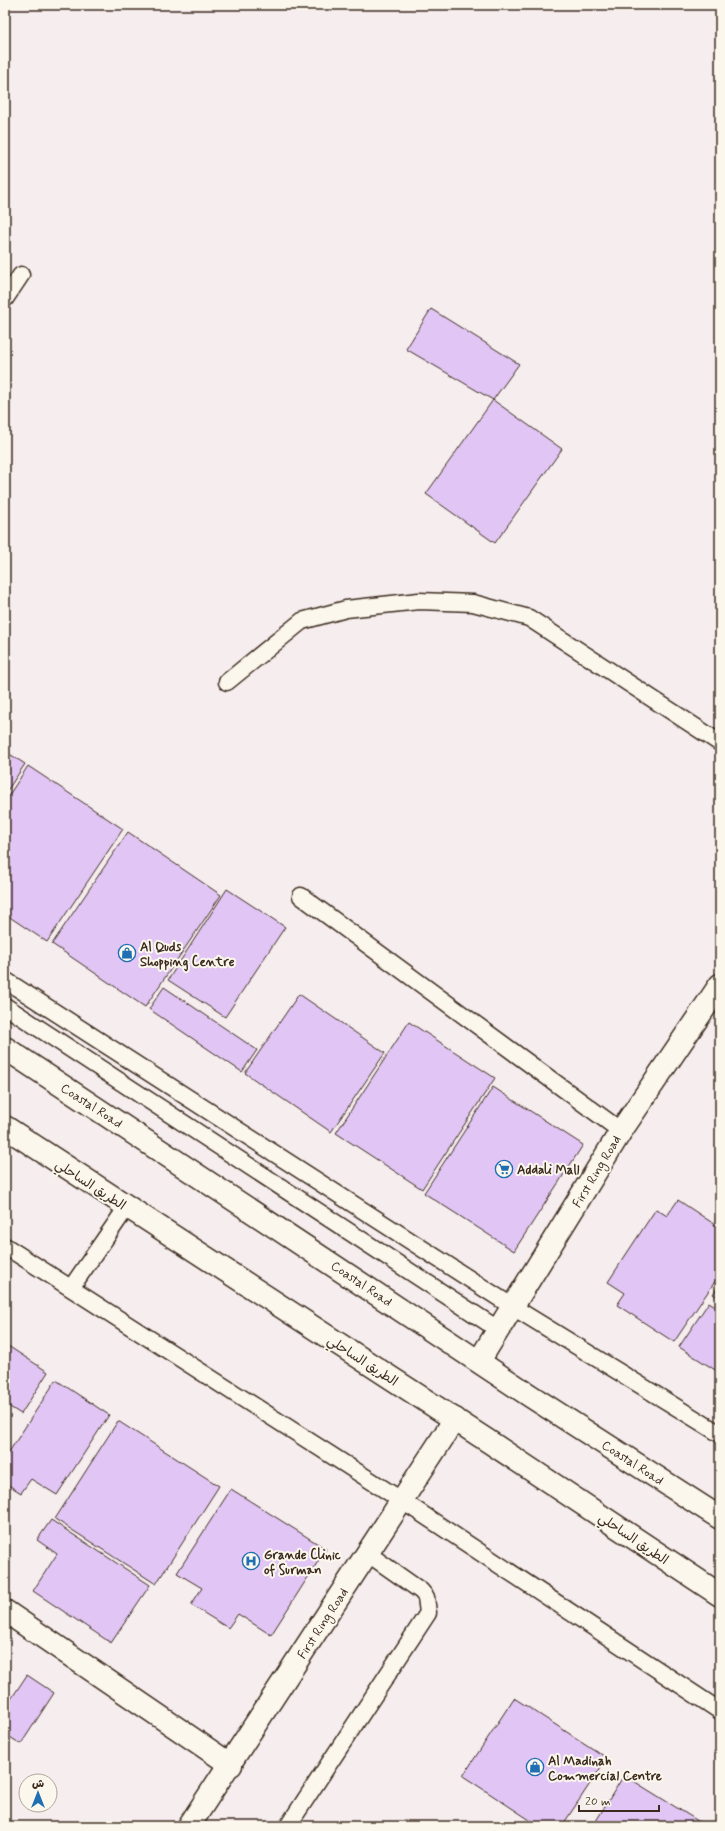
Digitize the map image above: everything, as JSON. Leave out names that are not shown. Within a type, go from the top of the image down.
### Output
[{"type":"main road","name":"First Ring Road","points":[[479,1361],[621,1131],[720,985]]},
{"type":"main road","name":"Coastal Road","points":[[5,1048],[720,1518]]},
{"type":"main road","name":"الطريق الساحلي","points":[[5,1127],[455,1419],[720,1595]]},
{"type":"main road","name":"First Ring Road","points":[[195,1824],[231,1765],[401,1500],[455,1419]]},
{"type":"main road","points":[[5,1611],[231,1765]]},
{"type":"lane","points":[[5,299],[21,275]]},
{"type":"lane","points":[[227,682],[302,621],[346,608],[419,601],[473,603],[529,618],[720,743]]},
{"type":"lane","points":[[301,896],[621,1131]]},
{"type":"lane","points":[[5,980],[513,1307],[720,1434]]},
{"type":"lane","points":[[5,1006],[499,1330]]},
{"type":"lane","points":[[71,1288],[127,1207]]},
{"type":"lane","points":[[5,1246],[401,1500],[720,1711]]},
{"type":"lane","points":[[288,1826],[428,1613],[426,1598],[421,1591],[367,1553]]},
{"type":"building","points":[[431,309],[519,364],[493,400],[406,349]]},
{"type":"building","points":[[493,400],[562,449],[495,543],[426,494]]},
{"type":"building","points":[[5,751],[25,764],[5,794]]},
{"type":"building","points":[[28,766],[123,829],[47,942],[5,914],[5,801]]},
{"type":"building","points":[[128,832],[221,895],[145,1007],[52,944]]},
{"type":"building","points":[[227,889],[285,927],[225,1017],[168,980]]},
{"type":"building","points":[[164,987],[257,1050],[242,1072],[149,1009]]},
{"type":"building","points":[[299,994],[385,1053],[331,1132],[245,1073]]},
{"type":"building","points":[[409,1022],[495,1078],[422,1189],[336,1133]]},
{"type":"building","name":"Addali Mall","points":[[493,1087],[583,1145],[514,1251],[424,1193]]},
{"type":"building","points":[[678,1200],[720,1228],[720,1274],[674,1342],[617,1305],[625,1293],[608,1282],[656,1209],[667,1216]]},
{"type":"building","points":[[720,1284],[720,1299],[713,1294]]},
{"type":"building","points":[[709,1302],[720,1309],[720,1373],[679,1347]]},
{"type":"building","points":[[5,1344],[48,1372],[21,1414],[5,1404]]},
{"type":"building","points":[[56,1380],[109,1415],[57,1495],[31,1479],[21,1493],[5,1483],[5,1458]]},
{"type":"building","points":[[118,1421],[219,1486],[156,1584],[55,1519]]},
{"type":"building","name":"Grande Clinic of Surman","points":[[231,1489],[326,1549],[271,1635],[238,1614],[228,1628],[191,1605],[202,1588],[177,1573]]},
{"type":"building","points":[[51,1520],[150,1585],[111,1643],[33,1591],[57,1554],[37,1540]]},
{"type":"building","points":[[27,1675],[54,1693],[21,1744],[5,1734],[5,1708]]},
{"type":"building","name":"Al Madinah Commercial Centre","points":[[514,1698],[607,1758],[562,1826],[539,1826],[463,1776]]},
{"type":"building","points":[[624,1775],[706,1826],[593,1826]]},
{"type":"place","name":"Al Quds Shopping Centre","points":[[127,953]]},
{"type":"place","name":"Addali Mall","points":[[504,1169]]},
{"type":"place","name":"Grande Clinic of Surman","points":[[251,1561]]},
{"type":"place","name":"Al Madinah Commercial Centre","points":[[535,1767]]}]
